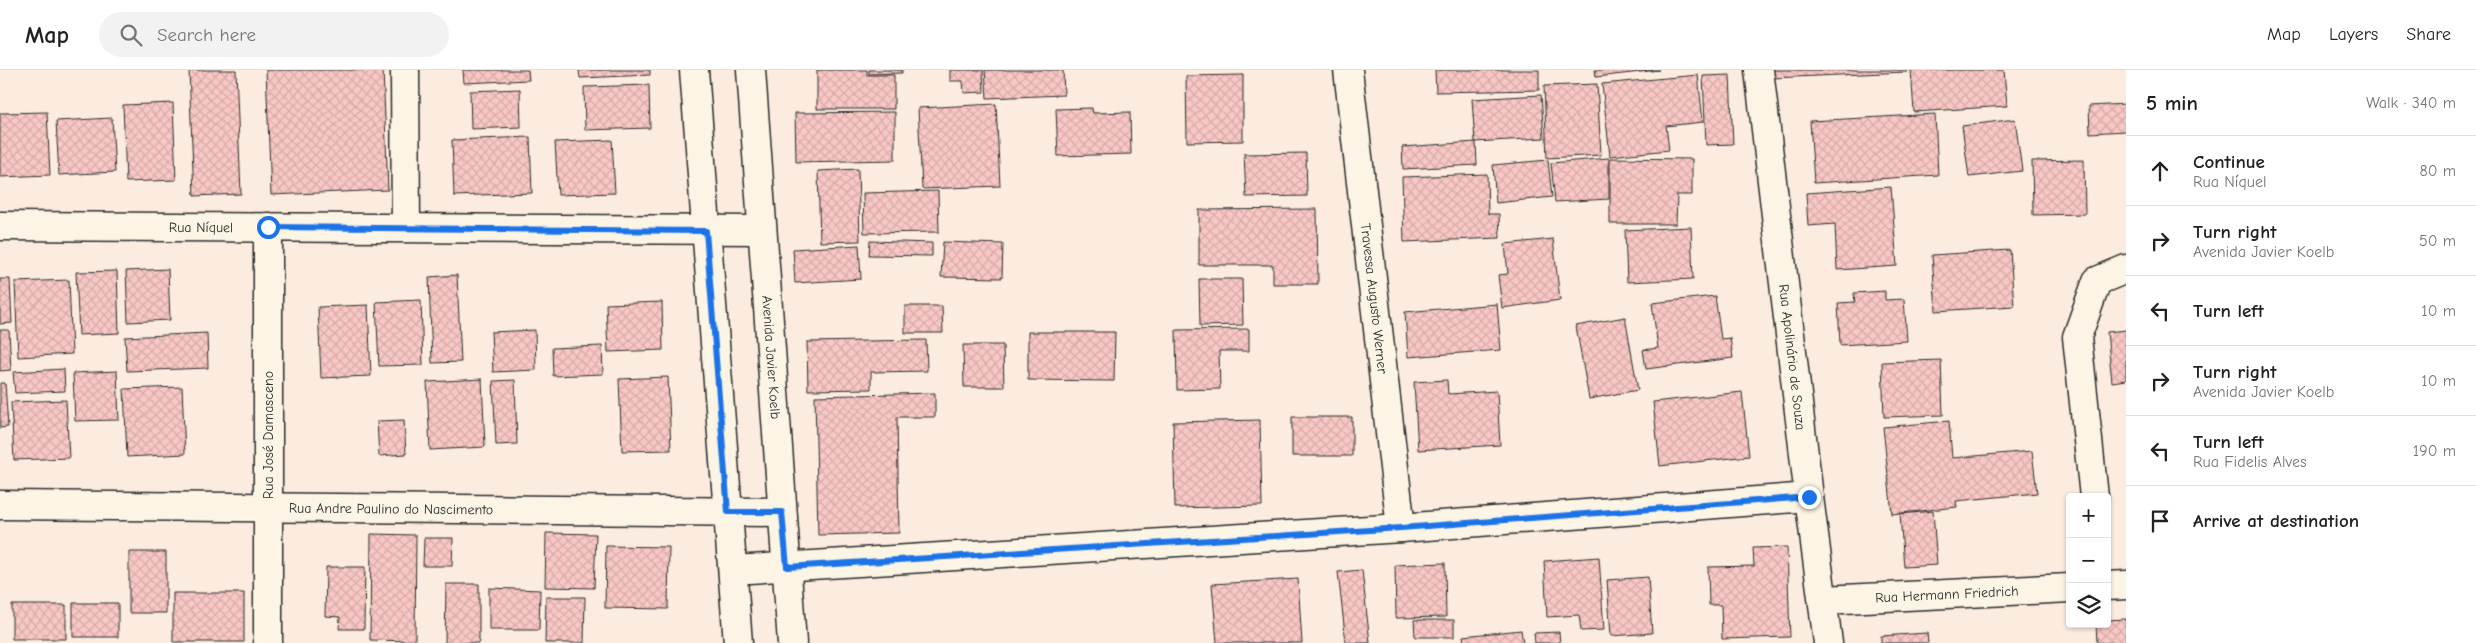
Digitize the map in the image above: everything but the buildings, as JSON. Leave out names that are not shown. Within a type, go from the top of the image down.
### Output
[{"type":"street","points":[[405,70],[406,227]]},
{"type":"street","points":[[694,70],[738,643]]},
{"type":"street","name":"Avenida Javier Koelb","points":[[750,70],[792,643]]},
{"type":"street","name":"Travessa Augusto Werner","points":[[1348,70],[1401,528]]},
{"type":"street","name":"Rua Apolinário de Souza","points":[[1759,70],[1828,643]]},
{"type":"street","name":"Rua Níquel","points":[[0,226],[762,230]]},
{"type":"street","name":"Rua José Damasceno","points":[[268,227],[268,643]]},
{"type":"street","points":[[2094,493],[2077,337],[2097,281],[2126,268]]},
{"type":"street","points":[[733,570],[1401,528],[1809,497]]},
{"type":"street","name":"Rua Andre Paulino do Nascimento","points":[[0,505],[782,512]]},
{"type":"street","points":[[2111,586],[2126,585]]},
{"type":"street","name":"Rua Hermann Friedrich","points":[[1823,600],[2066,588]]},
{"type":"route","points":[[268,227],[706,231],[728,512],[782,512],[787,567],[1401,528],[1809,497]]}]
